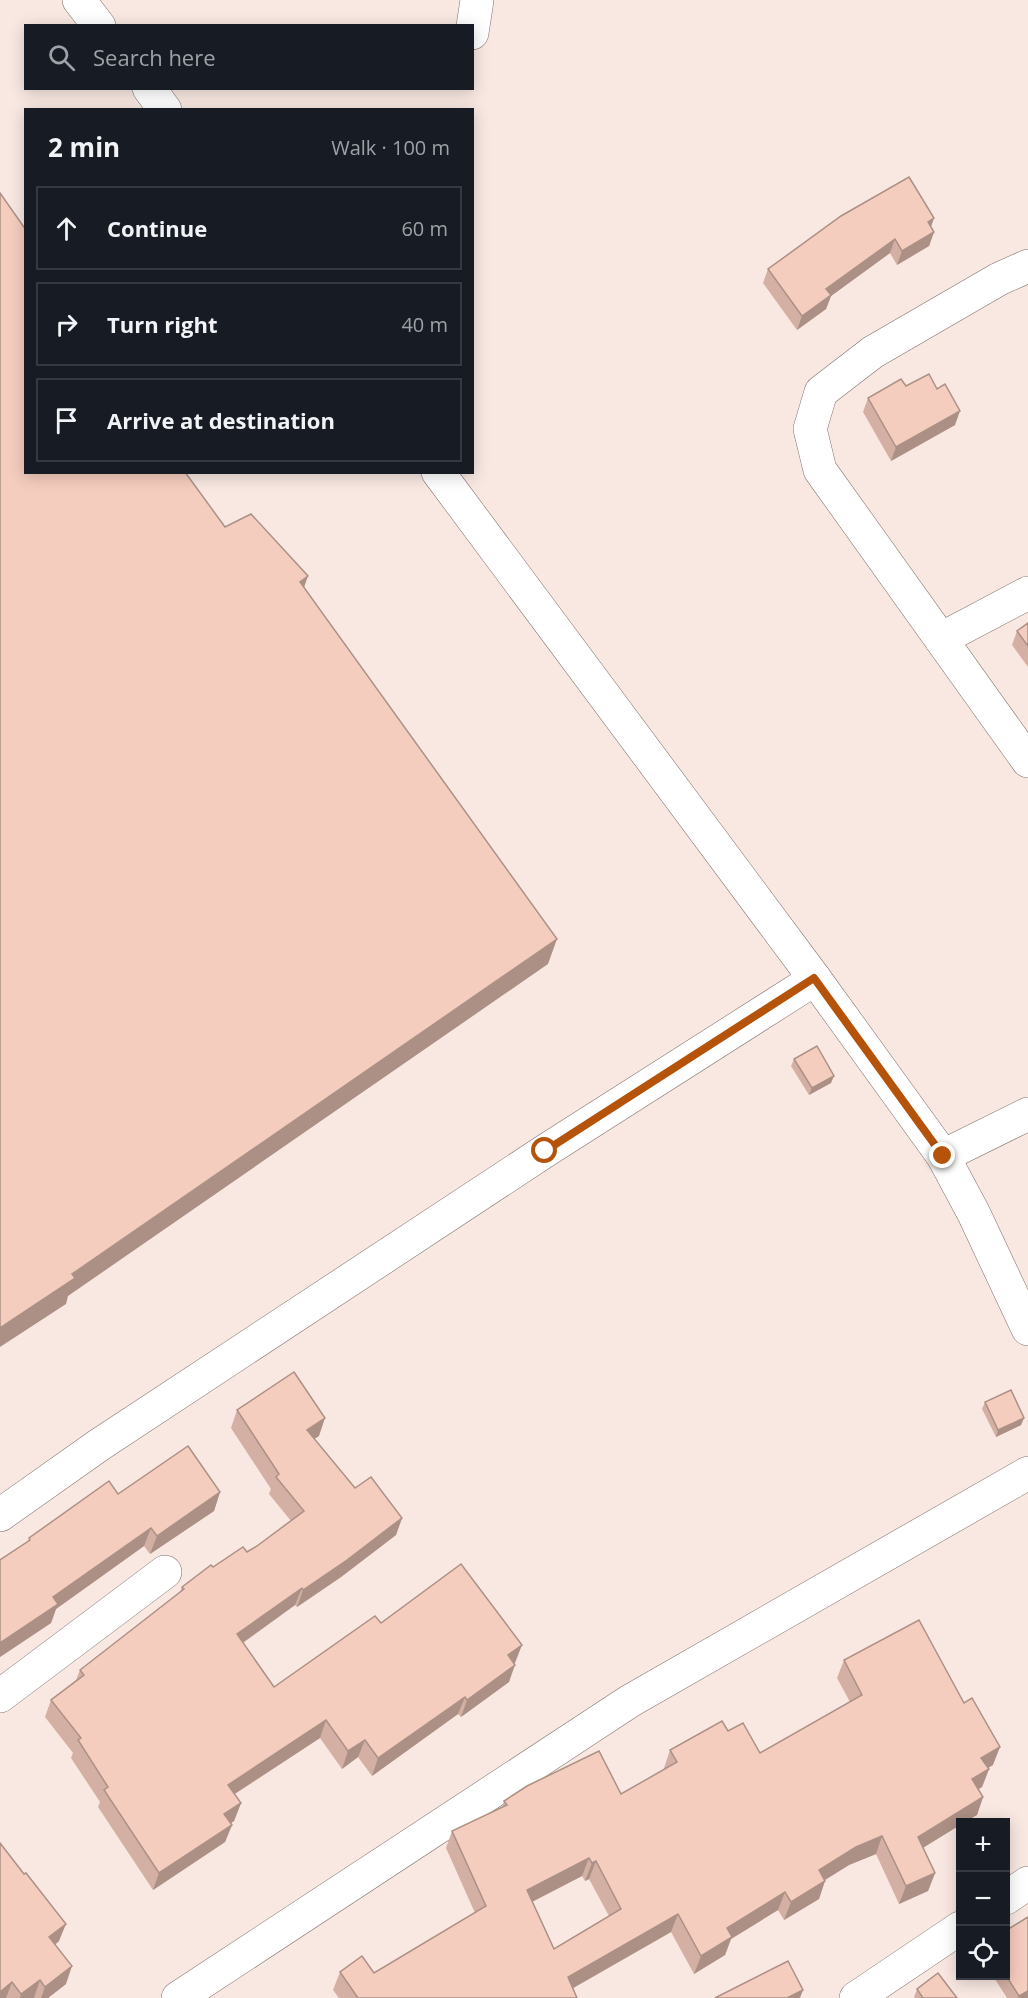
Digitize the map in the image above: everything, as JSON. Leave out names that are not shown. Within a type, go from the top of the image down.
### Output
[{"type":"street","points":[[79,0],[97,24]]},
{"type":"street","points":[[473,24],[477,0]]},
{"type":"street","points":[[150,90],[164,108]]},
{"type":"street","points":[[1028,266],[999,279],[873,352],[821,393],[810,429],[820,470],[1028,761]]},
{"type":"street","points":[[439,474],[814,978],[943,1156],[974,1214],[1028,1329]]},
{"type":"street","points":[[941,639],[1028,593]]},
{"type":"street","points":[[0,1515],[99,1445],[555,1145],[814,978]]},
{"type":"street","points":[[943,1156],[1028,1114]]},
{"type":"street","points":[[178,1998],[630,1701],[1028,1473]]},
{"type":"street","points":[[0,1696],[165,1572]]},
{"type":"street","points":[[1010,1895],[1028,1883]]},
{"type":"street","points":[[856,1998],[956,1931]]},
{"type":"building","points":[[909,177],[934,218],[928,222],[934,232],[902,251],[895,239],[826,289],[831,295],[802,316],[768,269],[841,216]]},
{"type":"building","points":[[0,193],[24,227],[24,474],[186,474],[225,527],[251,514],[308,576],[300,582],[557,939],[72,1274],[75,1278],[0,1328]]},
{"type":"building","points":[[929,374],[937,389],[945,384],[960,411],[896,447],[868,398],[901,379],[906,386]]},
{"type":"building","points":[[1028,623],[1028,646],[1017,631]]},
{"type":"building","points":[[817,1046],[834,1076],[812,1088],[794,1059]]},
{"type":"building","points":[[294,1372],[325,1418],[307,1430],[355,1488],[371,1477],[402,1518],[347,1560],[303,1590],[302,1588],[237,1634],[274,1687],[375,1616],[381,1623],[461,1564],[522,1645],[508,1655],[515,1665],[467,1700],[465,1697],[378,1758],[365,1740],[348,1751],[326,1720],[228,1785],[241,1803],[224,1814],[232,1825],[159,1873],[104,1790],[108,1787],[78,1740],[81,1738],[51,1700],[84,1675],[80,1670],[184,1589],[182,1587],[211,1565],[213,1567],[243,1547],[247,1552],[304,1511],[276,1477],[279,1474],[237,1410]]},
{"type":"building","points":[[1011,1390],[1024,1418],[998,1430],[985,1402]]},
{"type":"building","points":[[188,1446],[220,1492],[157,1536],[151,1528],[53,1597],[58,1604],[0,1643],[0,1560],[109,1481],[118,1494]]},
{"type":"building","points":[[919,1620],[964,1703],[972,1698],[1000,1747],[981,1758],[989,1769],[972,1779],[983,1797],[918,1837],[935,1873],[906,1886],[882,1836],[856,1847],[819,1870],[825,1881],[791,1902],[785,1892],[727,1928],[732,1937],[701,1956],[678,1914],[568,1977],[577,1998],[358,1998],[340,1972],[362,1956],[374,1973],[486,1906],[452,1831],[507,1805],[504,1801],[527,1786],[599,1751],[621,1794],[677,1762],[670,1750],[722,1721],[728,1731],[743,1723],[760,1753],[862,1695],[844,1660]],"holes":[[[589,1858],[592,1863],[596,1861],[621,1909],[554,1949],[527,1890]]]},
{"type":"building","points":[[0,1843],[66,1924],[49,1937],[72,1966],[45,1987],[40,1980],[21,1994],[12,1982],[0,1992]]},
{"type":"building","points":[[1028,1917],[1028,1991],[1019,1996],[1009,1980],[1010,1928]]},
{"type":"building","points":[[788,1961],[803,1990],[787,1998],[715,1998]]},
{"type":"building","points":[[938,1973],[957,1998],[923,1998],[917,1989]]},
{"type":"route","points":[[545,1151],[814,978],[943,1156]]}]
